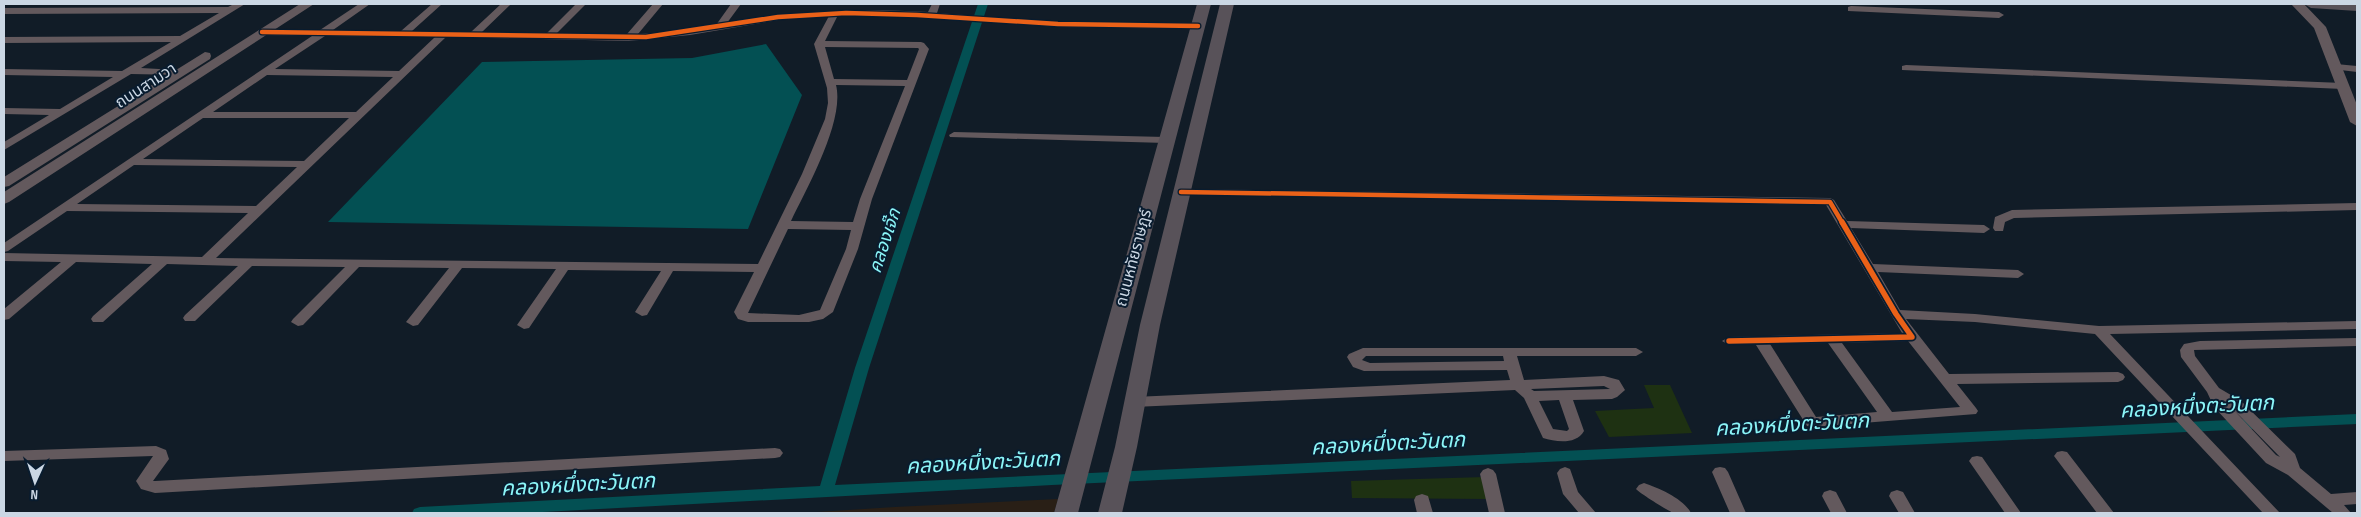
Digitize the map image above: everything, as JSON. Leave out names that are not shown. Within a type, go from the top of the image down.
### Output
[{"type":"main road","name":"ถนนหทัยราษฎร์","points":[[1066,513],[1204,4]]},
{"type":"main road","name":"ถนนหทัยราษฎร์","points":[[1110,513],[1181,192],[1227,4]]},
{"type":"main road","points":[[2311,4],[2357,7]]},
{"type":"street","points":[[4,147],[240,4]]},
{"type":"street","name":"ถนนสามวา","points":[[10,179],[288,4]]},
{"type":"street","name":"ถนนสามวา","points":[[4,198],[308,4]]},
{"type":"street","points":[[4,248],[366,4]]},
{"type":"street","points":[[402,34],[437,4]]},
{"type":"street","points":[[473,35],[506,4]]},
{"type":"street","points":[[548,37],[582,4]]},
{"type":"street","points":[[629,38],[658,4]]},
{"type":"street","points":[[720,28],[736,4]]},
{"type":"street","points":[[806,14],[813,4]]},
{"type":"street","points":[[885,14],[890,4]]},
{"type":"street","points":[[931,15],[936,4]]},
{"type":"street","points":[[1929,4],[1936,12]]},
{"type":"street","points":[[2297,4],[2317,22],[2357,122]]},
{"type":"street","points":[[1851,9],[1998,15]]},
{"type":"street","points":[[4,11],[229,10]]},
{"type":"street","points":[[262,32],[629,38],[669,36],[806,14],[835,13],[995,17],[1029,22],[1198,26]]},
{"type":"street","points":[[820,44],[921,45],[924,49],[866,199],[860,226],[839,283],[826,312],[822,315],[801,319],[743,316],[741,312],[785,225],[826,134],[833,103],[830,82],[820,44],[835,13]]},
{"type":"street","points":[[206,260],[444,35]]},
{"type":"street","points":[[4,40],[182,39]]},
{"type":"street","points":[[2336,67],[2357,69]]},
{"type":"street","points":[[1906,68],[2343,86]]},
{"type":"street","points":[[4,72],[172,76]]},
{"type":"street","points":[[264,72],[403,74]]},
{"type":"street","points":[[830,82],[912,83]]},
{"type":"street","points":[[4,111],[62,112]]},
{"type":"street","points":[[200,115],[359,115]]},
{"type":"street","points":[[954,135],[1166,140]]},
{"type":"street","points":[[129,162],[307,164]]},
{"type":"street","points":[[10,179],[38,176]]},
{"type":"street","points":[[1181,192],[1830,202],[1896,314],[1971,412],[1812,422],[1760,340]]},
{"type":"street","points":[[1999,228],[1998,220],[2012,214],[2357,206]]},
{"type":"street","points":[[63,207],[259,210]]},
{"type":"street","points":[[1842,224],[1984,229]]},
{"type":"street","points":[[785,225],[860,226]]},
{"type":"street","points":[[4,256],[249,262],[762,268]]},
{"type":"street","points":[[4,316],[73,258]]},
{"type":"street","points":[[98,319],[164,260]]},
{"type":"street","points":[[190,318],[249,262]]},
{"type":"street","points":[[298,322],[356,263]]},
{"type":"street","points":[[413,322],[459,264]]},
{"type":"street","points":[[524,325],[565,265]]},
{"type":"street","points":[[642,312],[669,266]]},
{"type":"street","points":[[1870,268],[2018,274]]},
{"type":"street","points":[[1896,314],[1975,318],[2099,330],[2357,325]]},
{"type":"street","points":[[2099,330],[2272,513]]},
{"type":"street","points":[[1729,341],[1912,337]]},
{"type":"street","points":[[1832,339],[1888,417]]},
{"type":"street","points":[[2291,464],[2271,459],[2217,398],[2188,357],[2187,350],[2189,346],[2357,342]]},
{"type":"street","points":[[1510,358],[1363,352],[1354,357],[1355,363],[1359,366],[1370,368],[1510,358],[1636,352]]},
{"type":"street","points":[[1510,358],[1518,384],[1530,396],[1545,431],[1554,436],[1570,436],[1577,431],[1564,395]]},
{"type":"street","points":[[1945,378],[2118,377]]},
{"type":"street","points":[[1134,402],[1610,381],[1614,383],[1618,390],[1612,394],[1530,396]]},
{"type":"street","points":[[2217,398],[2236,404],[2291,464],[2327,500],[2343,513]]},
{"type":"street","points":[[4,456],[156,452],[161,454],[161,459],[144,481],[146,485],[155,487],[775,454]]},
{"type":"street","points":[[2062,456],[2106,513]]},
{"type":"street","points":[[1977,462],[2012,513]]},
{"type":"street","points":[[1720,472],[1738,513]]},
{"type":"street","points":[[1565,473],[1572,494],[1588,513]]},
{"type":"street","points":[[1488,474],[1498,513]]},
{"type":"street","points":[[1644,489],[1668,501],[1683,513]]},
{"type":"street","points":[[1830,496],[1839,513]]},
{"type":"street","points":[[1897,496],[1907,513]]},
{"type":"street","points":[[2327,500],[2357,498]]},
{"type":"shaded area","points":[[766,44],[802,95],[748,229],[328,222],[482,62],[692,58]]},
{"type":"shaded area","points":[[1644,385],[1670,385],[1692,433],[1609,437],[1595,411],[1654,408]]},
{"type":"shaded area","points":[[1485,477],[1489,499],[1352,498],[1351,481]]},
{"type":"shaded area","points":[[1058,499],[1054,513],[801,513],[895,507]]},
{"type":"waterway","name":"คลองเจ๊ก","points":[[826,491],[862,368],[983,4]]},
{"type":"waterway","name":"คลองหนึ่งตะวันตก","points":[[420,513],[1052,479],[2357,419]]},
{"type":"cycle path","points":[[262,32],[646,37],[690,32],[778,17],[822,13],[917,15],[1058,24],[1198,26]]},
{"type":"cycle path","points":[[1181,192],[1830,202],[1896,314],[1912,337],[1729,341]]}]
